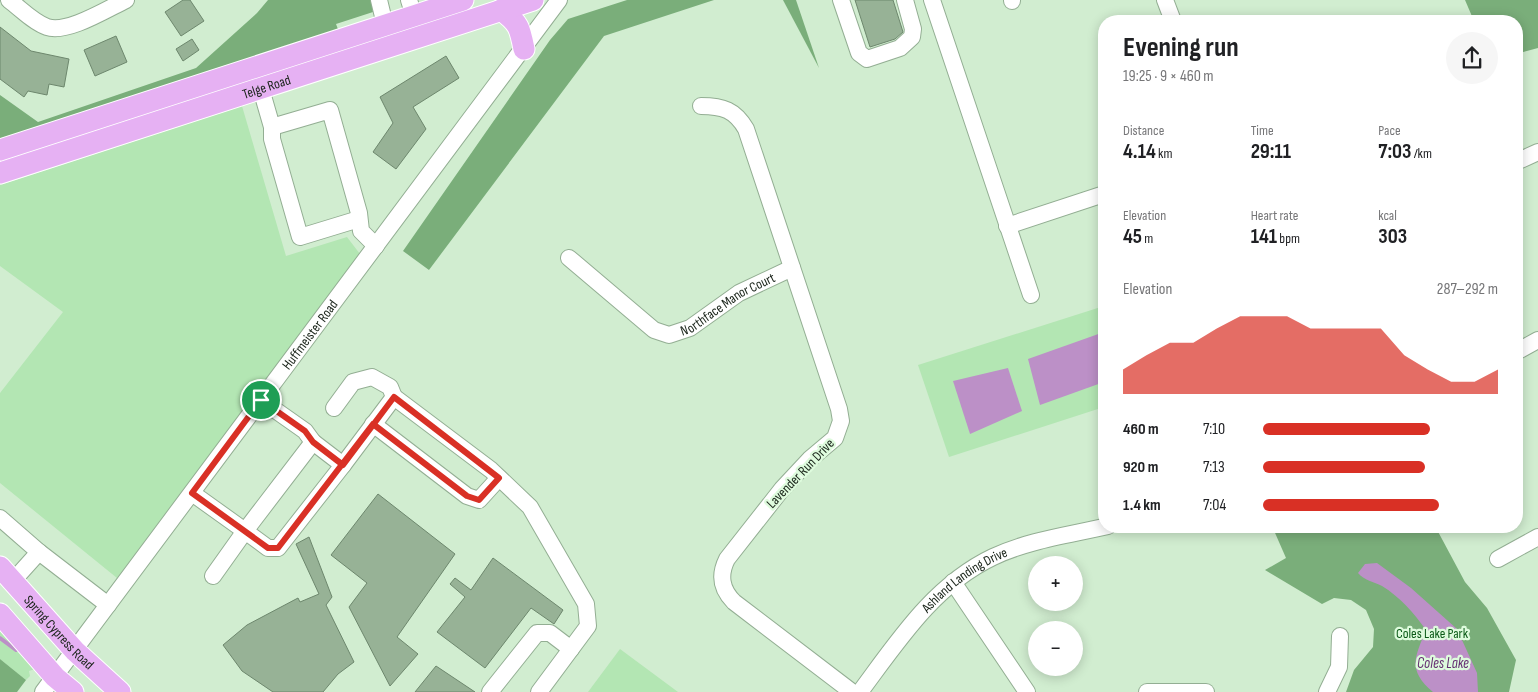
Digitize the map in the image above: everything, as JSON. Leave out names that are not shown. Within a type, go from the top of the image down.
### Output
[{"type":"main road","name":"Telge Road","points":[[0,150],[385,25],[412,8],[463,0]]},
{"type":"main road","name":"Telge Road","points":[[0,173],[533,0]]},
{"type":"main road","points":[[501,10],[516,20],[521,30],[524,49]]},
{"type":"main road","points":[[28,141],[35,162]]},
{"type":"main road","name":"Spring Cypress Road","points":[[6,575],[75,651],[120,692]]},
{"type":"main road","points":[[0,614],[49,684],[73,692]]},
{"type":"street","points":[[9,0],[32,19],[48,28],[65,28],[126,0]]},
{"type":"street","points":[[379,0],[385,25],[404,42],[412,8]]},
{"type":"street","name":"Huffmeister Road","points":[[49,684],[559,0]]},
{"type":"street","points":[[841,0],[859,53],[867,59],[900,48],[912,37],[914,29],[905,0]]},
{"type":"street","points":[[932,0],[1031,295]]},
{"type":"street","points":[[1165,0],[1170,15]]},
{"type":"street","points":[[261,89],[272,127],[272,139],[300,237],[359,219]]},
{"type":"street","name":"Lavender Run Drive","points":[[701,106],[718,106],[731,110],[746,129],[839,409],[839,430],[835,438],[810,459],[754,522],[727,559],[722,570],[722,580],[728,596],[734,602],[852,692]]},
{"type":"street","points":[[272,127],[330,110],[359,212],[361,231],[376,246]]},
{"type":"street","points":[[1523,159],[1538,152]]},
{"type":"street","points":[[1008,226],[1098,196]]},
{"type":"street","name":"Northface Manor Court","points":[[569,258],[654,330],[669,335],[690,328],[739,293],[792,268]]},
{"type":"street","points":[[1523,350],[1536,346]]},
{"type":"street","points":[[334,408],[353,382],[372,377],[390,387],[394,397],[499,478],[530,507],[586,604],[588,626],[539,692]]},
{"type":"street","points":[[192,493],[268,548],[278,548],[394,397]]},
{"type":"street","points":[[261,400],[305,431],[313,442],[343,465]]},
{"type":"street","points":[[373,424],[467,496],[479,500],[499,478]]},
{"type":"street","points":[[213,576],[313,442]]},
{"type":"street","points":[[0,518],[39,552],[108,605]]},
{"type":"street","name":"Ashland Landing Drive","points":[[860,692],[928,603],[953,582],[994,556],[1034,542],[1098,528]]},
{"type":"street","points":[[1498,559],[1538,536]]},
{"type":"street","points":[[6,575],[39,552]]},
{"type":"street","points":[[953,582],[1027,692]]},
{"type":"street","points":[[490,692],[537,634],[550,633],[571,649]]},
{"type":"street","points":[[1326,692],[1339,667],[1340,636]]},
{"type":"street","points":[[1147,692],[1206,692]]},
{"type":"green space","points":[[268,0],[371,0],[373,12],[336,24],[339,32],[0,141],[0,95],[38,122],[196,68],[257,13]]},
{"type":"green space","points":[[627,0],[714,0],[604,36],[429,270],[403,251],[550,40],[568,19]]},
{"type":"green space","points":[[783,0],[796,0],[819,68]]},
{"type":"green space","points":[[1465,0],[1538,0],[1538,48],[1523,52],[1523,15],[1471,15]]},
{"type":"green space","points":[[242,106],[286,256],[347,237],[360,254],[117,578],[0,483],[0,393],[63,312],[0,266],[0,185]]},
{"type":"green space","points":[[1098,308],[1098,409],[949,457],[918,365]]},
{"type":"green space","name":"Coles Lake Park","points":[[1275,533],[1439,533],[1465,582],[1487,608],[1516,660],[1509,692],[1346,692],[1354,670],[1373,647],[1374,629],[1366,610],[1351,600],[1334,598],[1322,604],[1265,570],[1286,558]]},
{"type":"green space","points":[[0,626],[35,669],[29,671],[30,676],[26,680],[0,659]]},
{"type":"green space","points":[[620,649],[678,692],[588,692]]},
{"type":"green space","points":[[0,659],[26,680],[17,692],[0,692]]},
{"type":"water","points":[[1098,334],[1098,384],[1040,405],[1028,359]]},
{"type":"water","points":[[1008,368],[1022,411],[970,434],[953,381]]},
{"type":"water","name":"Coles Lake","points":[[1377,563],[1411,588],[1457,629],[1477,673],[1478,692],[1433,692],[1419,677],[1416,670],[1417,656],[1426,630],[1401,600],[1382,586],[1358,573],[1365,564]]},
{"type":"building","points":[[183,0],[190,0],[204,21],[181,36],[165,12]]},
{"type":"building","points":[[855,0],[893,0],[903,32],[895,39],[870,47]]},
{"type":"building","points":[[0,27],[31,51],[69,59],[64,87],[49,84],[47,95],[28,91],[24,97],[0,79]]},
{"type":"building","points":[[116,36],[127,62],[95,76],[84,50]]},
{"type":"building","points":[[192,39],[199,50],[183,61],[176,49]]},
{"type":"building","points":[[446,56],[459,78],[413,107],[426,129],[396,169],[373,152],[393,123],[380,97]]},
{"type":"building","points":[[378,494],[455,554],[397,637],[418,654],[390,686],[349,607],[367,583],[331,555]]},
{"type":"building","points":[[309,537],[332,597],[326,605],[354,662],[338,674],[323,692],[273,692],[242,671],[223,645],[247,625],[298,598],[300,602],[319,594],[296,544]]},
{"type":"building","points":[[493,558],[563,610],[554,624],[531,608],[485,668],[437,632],[465,597],[450,584],[455,578],[471,590]]},
{"type":"building","points":[[436,666],[475,692],[415,692]]},
{"type":"waterway","points":[[0,638],[16,650]]},
{"type":"route","points":[[261,400],[192,493],[268,548],[278,548],[343,465],[373,424],[467,496],[479,500],[499,478],[394,397],[373,424],[343,465],[313,442],[305,431],[261,400]]}]
